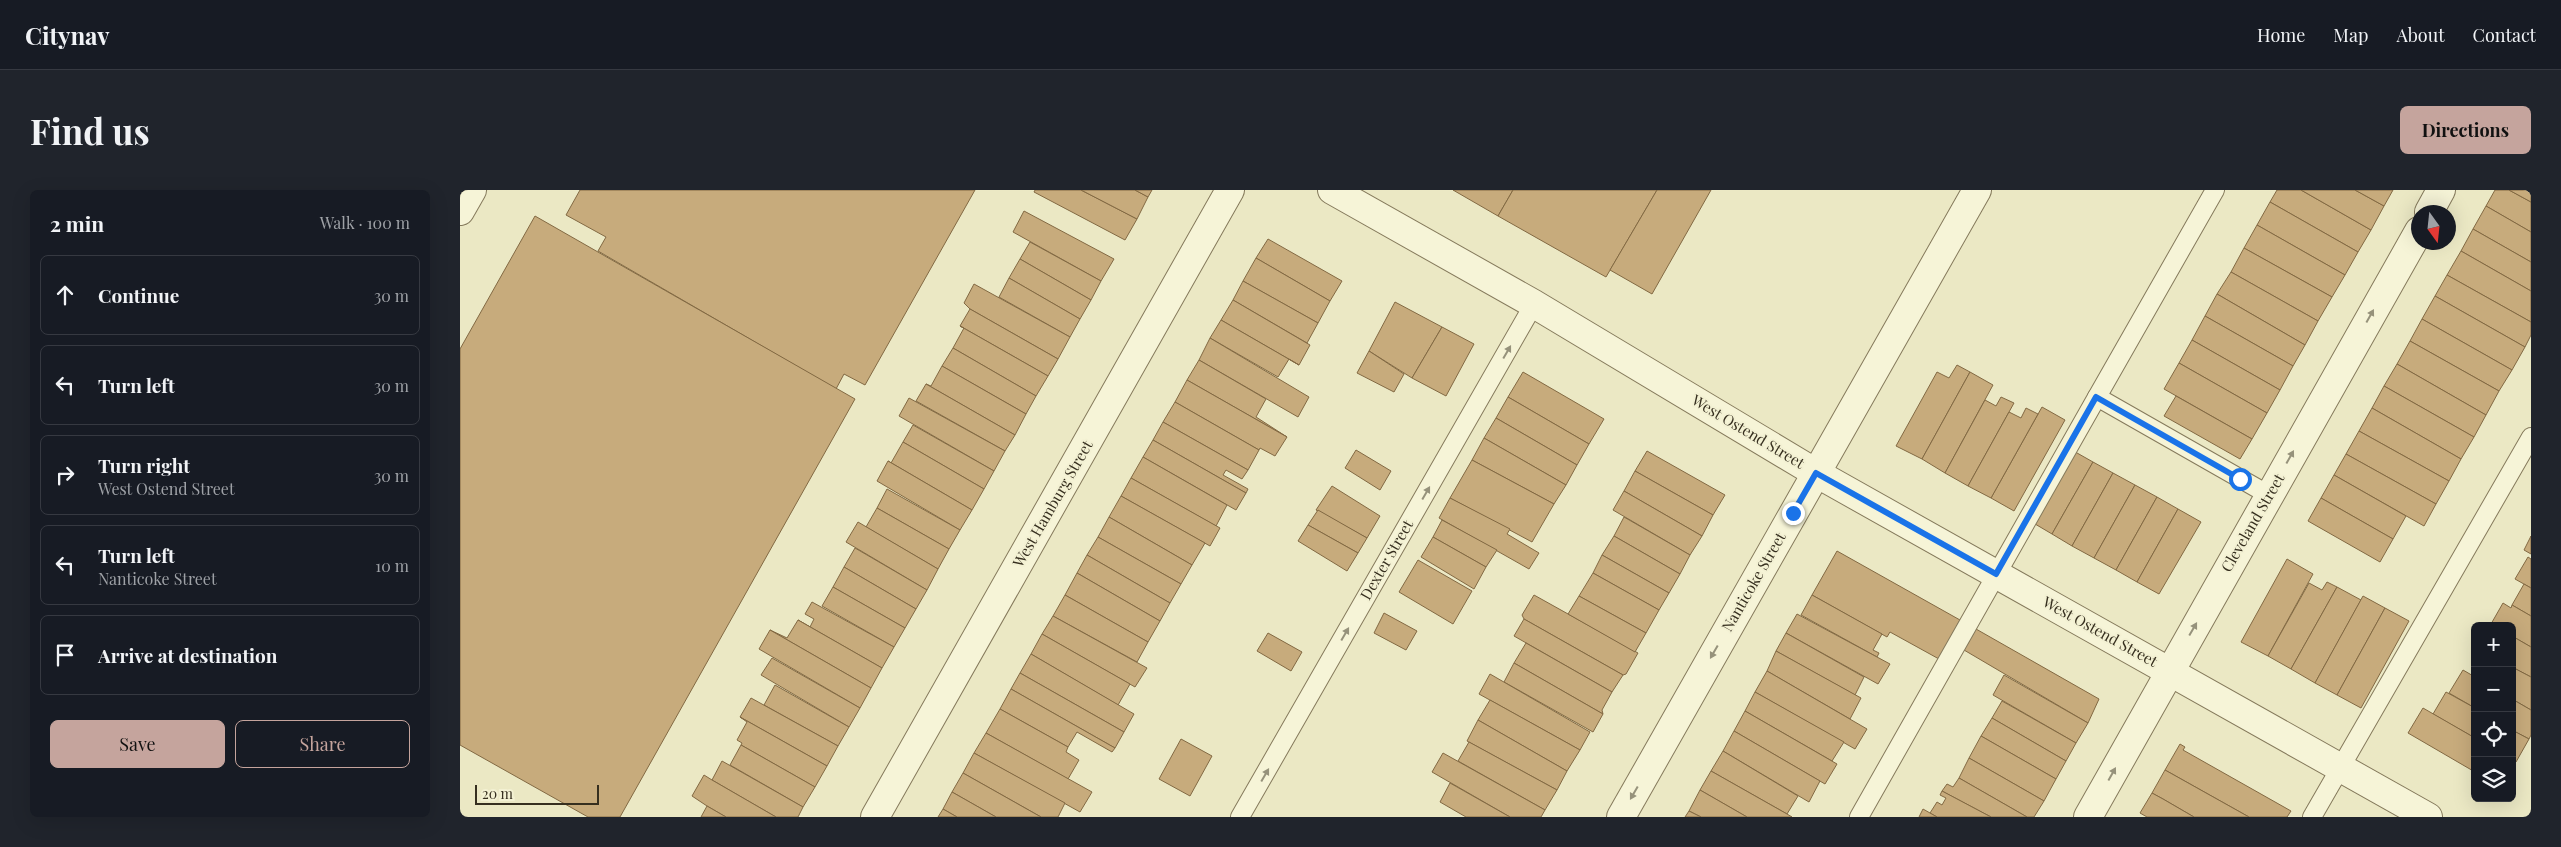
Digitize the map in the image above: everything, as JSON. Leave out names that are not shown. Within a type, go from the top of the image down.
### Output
[{"type":"street","points":[[460,211],[472,190]]},
{"type":"street","name":"West Hamburg Street","points":[[875,817],[1230,190]]},
{"type":"street","name":"West Ostend Street","points":[[1332,190],[1534,304],[1816,473],[2428,817]]},
{"type":"street","name":"Nanticoke Street","points":[[1621,817],[1976,190]]},
{"type":"street","points":[[2433,205],[2441,190]]},
{"type":"street","name":"Cleveland Street","points":[[2088,817],[2411,242]]},
{"type":"lane","points":[[1859,817],[2215,190]]},
{"type":"lane","name":"Dexter Street","points":[[1240,817],[1534,304]]},
{"type":"lane","points":[[2096,397],[2269,495]]},
{"type":"lane","points":[[2312,817],[2531,437]]},
{"type":"building","points":[[580,190],[975,190],[865,385],[844,374],[836,389],[598,251],[606,237],[566,215]]},
{"type":"building","points":[[1035,190],[1081,190],[1137,219],[1125,240],[1034,192]]},
{"type":"building","points":[[1081,190],[1135,190],[1148,197],[1137,219]]},
{"type":"building","points":[[1135,190],[1152,190],[1148,197]]},
{"type":"building","points":[[1453,190],[1513,190],[1498,216]]},
{"type":"building","points":[[1513,190],[1657,190],[1606,277],[1498,216]]},
{"type":"building","points":[[1657,190],[1711,190],[1652,294],[1610,270]]},
{"type":"building","points":[[2277,190],[2301,190],[2371,230],[2358,252],[2270,202]]},
{"type":"building","points":[[2301,190],[2355,190],[2384,206],[2371,230]]},
{"type":"building","points":[[2355,190],[2393,190],[2384,206]]},
{"type":"building","points":[[2495,190],[2509,190],[2531,202],[2531,232],[2486,206]]},
{"type":"building","points":[[2509,190],[2531,190],[2531,202]]},
{"type":"building","points":[[2270,202],[2358,252],[2345,275],[2257,225]]},
{"type":"building","points":[[2486,206],[2531,232],[2531,262],[2473,229]]},
{"type":"building","points":[[1024,211],[1114,259],[1101,281],[1013,232]]},
{"type":"building","points":[[535,216],[855,399],[620,817],[588,817],[460,745],[460,349]]},
{"type":"building","points":[[2257,225],[2345,275],[2332,297],[2244,248]]},
{"type":"building","points":[[2473,229],[2531,262],[2531,291],[2461,251]]},
{"type":"building","points":[[1268,239],[1342,281],[1330,301],[1256,258]]},
{"type":"building","points":[[1030,242],[1101,281],[1091,300],[1020,259]]},
{"type":"building","points":[[2244,248],[2332,297],[2318,321],[2231,272]]},
{"type":"building","points":[[2461,251],[2531,291],[2531,322],[2447,275]]},
{"type":"building","points":[[1256,258],[1330,301],[1318,323],[1243,281]]},
{"type":"building","points":[[1020,259],[1091,300],[1080,319],[1009,278]]},
{"type":"building","points":[[2231,272],[2318,321],[2305,345],[2217,294]]},
{"type":"building","points":[[2447,275],[2531,322],[2531,335],[2525,347],[2435,296]]},
{"type":"building","points":[[1009,278],[1080,319],[1070,337],[999,297]]},
{"type":"building","points":[[1243,281],[1318,323],[1307,343],[1233,300]]},
{"type":"building","points":[[974,284],[1070,337],[1058,359],[970,309],[964,303]]},
{"type":"building","points":[[2217,294],[2305,345],[2293,366],[2205,316]]},
{"type":"building","points":[[2435,296],[2525,347],[2512,370],[2422,319]]},
{"type":"building","points":[[1233,300],[1310,345],[1299,365],[1221,320]]},
{"type":"building","points":[[1395,302],[1442,327],[1412,378],[1369,351]]},
{"type":"building","points":[[970,309],[1058,359],[1048,376],[960,326]]},
{"type":"building","points":[[2205,316],[2293,366],[2280,390],[2192,340]]},
{"type":"building","points":[[2422,319],[2512,370],[2499,391],[2410,341]]},
{"type":"building","points":[[1221,320],[1289,359],[1278,377],[1210,338]]},
{"type":"building","points":[[1442,327],[1474,344],[1446,396],[1412,378]]},
{"type":"building","points":[[964,328],[1048,376],[1036,396],[953,348]]},
{"type":"building","points":[[1210,338],[1309,397],[1298,417],[1199,360]]},
{"type":"building","points":[[2192,340],[2280,390],[2267,413],[2179,363]]},
{"type":"building","points":[[2410,341],[2499,391],[2486,415],[2397,364]]},
{"type":"building","points":[[953,348],[1036,396],[1026,414],[942,366]]},
{"type":"building","points":[[1369,351],[1404,374],[1394,392],[1357,373]]},
{"type":"building","points":[[1199,360],[1266,399],[1256,417],[1287,437],[1187,380]]},
{"type":"building","points":[[2179,363],[2267,413],[2252,439],[2164,389]]},
{"type":"building","points":[[2397,364],[2486,415],[2474,437],[2384,386]]},
{"type":"building","points":[[1957,365],[1970,372],[1922,459],[1896,446],[1937,372],[1949,378]]},
{"type":"building","points":[[942,366],[1026,414],[1015,435],[926,384],[931,386]]},
{"type":"building","points":[[1523,372],[1604,419],[1589,444],[1508,397]]},
{"type":"building","points":[[1970,372],[1993,385],[1945,473],[1922,459]]},
{"type":"building","points":[[1187,380],[1287,437],[1275,456],[1260,448],[1259,450],[1175,402]]},
{"type":"building","points":[[926,384],[1015,435],[1005,451],[916,401]]},
{"type":"building","points":[[2384,386],[2474,437],[2461,459],[2372,408]]},
{"type":"building","points":[[2176,396],[2252,439],[2240,459],[2164,416]]},
{"type":"building","points":[[1508,397],[1589,444],[1577,465],[1496,418]]},
{"type":"building","points":[[2001,397],[2014,403],[1968,486],[1945,473],[1985,400],[1996,406]]},
{"type":"building","points":[[909,398],[1005,451],[994,471],[899,416]]},
{"type":"building","points":[[1175,402],[1259,450],[1248,470],[1163,422]]},
{"type":"building","points":[[2042,407],[2065,420],[2014,511],[1991,498]]},
{"type":"building","points":[[2026,408],[2038,414],[1991,498],[1968,486],[2009,412],[2021,418]]},
{"type":"building","points":[[2372,408],[2461,459],[2449,481],[2359,431]]},
{"type":"building","points":[[1496,418],[1577,465],[1566,485],[1484,438]]},
{"type":"building","points":[[1163,422],[1248,470],[1242,479],[1226,470],[1223,475],[1248,489],[1246,493],[1153,440]]},
{"type":"building","points":[[913,425],[994,471],[984,489],[903,442]]},
{"type":"building","points":[[2359,431],[2449,481],[2436,504],[2346,454]]},
{"type":"building","points":[[1484,438],[1566,485],[1554,504],[1472,460]]},
{"type":"building","points":[[1153,440],[1246,493],[1236,510],[1143,457]]},
{"type":"building","points":[[903,442],[984,489],[972,510],[891,463]]},
{"type":"building","points":[[2070,449],[2093,462],[2052,534],[2030,521]]},
{"type":"building","points":[[1356,450],[1391,471],[1380,490],[1345,468]]},
{"type":"building","points":[[1647,451],[1725,495],[1713,515],[1635,471]]},
{"type":"building","points":[[2346,454],[2436,504],[2424,526],[2334,475]]},
{"type":"building","points":[[1143,457],[1227,505],[1216,526],[1131,478]]},
{"type":"building","points":[[1472,460],[1554,504],[1532,542],[1450,498]]},
{"type":"building","points":[[888,461],[972,510],[960,530],[877,481]]},
{"type":"building","points":[[2093,462],[2113,473],[2072,546],[2052,534]]},
{"type":"building","points":[[1635,471],[1713,515],[1702,536],[1624,491]]},
{"type":"building","points":[[2113,473],[2135,485],[2094,558],[2072,546]]},
{"type":"building","points":[[2334,475],[2406,516],[2393,539],[2321,498]]},
{"type":"building","points":[[1131,478],[1220,528],[1210,546],[1121,496]]},
{"type":"building","points":[[2135,485],[2157,497],[2116,570],[2094,558]]},
{"type":"building","points":[[1332,486],[1380,516],[1367,538],[1316,510]]},
{"type":"building","points":[[887,489],[960,530],[949,549],[877,508]]},
{"type":"building","points":[[1624,491],[1702,536],[1690,555],[1613,510]]},
{"type":"building","points":[[1121,496],[1205,543],[1192,565],[1109,517]]},
{"type":"building","points":[[2157,497],[2178,509],[2137,582],[2116,570]]},
{"type":"building","points":[[1450,498],[1510,529],[1507,534],[1539,553],[1529,569],[1439,518]]},
{"type":"building","points":[[2321,498],[2393,539],[2380,562],[2308,521]]},
{"type":"building","points":[[877,508],[949,549],[938,569],[866,527]]},
{"type":"building","points":[[2178,509],[2201,522],[2159,594],[2137,582]]},
{"type":"building","points":[[1318,510],[1367,538],[1358,553],[1308,525]]},
{"type":"building","points":[[1109,517],[1192,565],[1181,584],[1098,537]]},
{"type":"building","points":[[1624,517],[1690,555],[1680,574],[1614,536]]},
{"type":"building","points":[[1442,520],[1497,550],[1486,567],[1433,537]]},
{"type":"building","points":[[858,522],[938,569],[927,590],[846,542]]},
{"type":"building","points":[[1308,525],[1358,553],[1347,571],[1298,541]]},
{"type":"building","points":[[1614,536],[1680,574],[1669,593],[1602,555]]},
{"type":"building","points":[[2531,536],[2531,554],[2524,550]]},
{"type":"building","points":[[1098,537],[1181,584],[1170,603],[1087,555]]},
{"type":"building","points":[[1433,537],[1486,567],[1474,589],[1421,557]]},
{"type":"building","points":[[855,548],[927,590],[916,609],[844,567]]},
{"type":"building","points":[[1837,551],[1960,620],[1939,659],[1890,632],[1887,637],[1812,595]]},
{"type":"building","points":[[1087,555],[1170,603],[1160,621],[1077,573]]},
{"type":"building","points":[[1602,555],[1669,593],[1659,610],[1593,573]]},
{"type":"building","points":[[2528,557],[2531,559],[2531,588],[2515,579]]},
{"type":"building","points":[[2287,559],[2313,574],[2268,656],[2241,642]]},
{"type":"building","points":[[1418,560],[1472,591],[1453,624],[1399,592]]},
{"type":"building","points":[[844,567],[916,609],[905,628],[833,587]]},
{"type":"building","points":[[1077,573],[1160,621],[1148,642],[1065,595]]},
{"type":"building","points":[[1593,573],[1659,610],[1646,633],[1579,596]]},
{"type":"building","points":[[2327,582],[2337,587],[2291,669],[2268,656],[2309,583],[2322,590]]},
{"type":"building","points":[[2524,584],[2531,588],[2531,616],[2512,605]]},
{"type":"building","points":[[833,587],[905,628],[894,647],[822,606]]},
{"type":"building","points":[[2337,587],[2361,600],[2315,683],[2291,669]]},
{"type":"building","points":[[1065,595],[1148,642],[1137,662],[1053,616]]},
{"type":"building","points":[[1534,595],[1638,653],[1626,674],[1623,675],[1524,619],[1522,615]]},
{"type":"building","points":[[1812,595],[1882,634],[1873,650],[1879,653],[1877,657],[1801,615]]},
{"type":"building","points":[[1579,596],[1646,633],[1635,652],[1568,614]]},
{"type":"building","points":[[2363,596],[2385,608],[2337,695],[2315,683]]},
{"type":"building","points":[[812,602],[894,647],[882,668],[810,627],[814,619],[805,614]]},
{"type":"building","points":[[2503,603],[2511,608],[2512,605],[2531,616],[2531,647],[2516,638],[2516,622],[2492,622]]},
{"type":"building","points":[[2385,608],[2409,621],[2361,708],[2337,695]]},
{"type":"building","points":[[1384,613],[1417,631],[1406,650],[1374,633]]},
{"type":"building","points":[[1797,614],[1890,664],[1878,684],[1786,633]]},
{"type":"building","points":[[1053,616],[1147,668],[1135,687],[1042,634]]},
{"type":"building","points":[[1524,619],[1623,675],[1612,692],[1514,636]]},
{"type":"building","points":[[798,620],[882,668],[871,688],[770,630],[787,638]]},
{"type":"building","points":[[1976,629],[2099,699],[2088,723],[1964,650]]},
{"type":"building","points":[[770,630],[871,688],[860,708],[759,649]]},
{"type":"building","points":[[1268,633],[1302,652],[1291,671],[1257,651]]},
{"type":"building","points":[[1786,633],[1864,677],[1855,695],[1776,651]]},
{"type":"building","points":[[1042,634],[1130,684],[1118,705],[1031,654]]},
{"type":"building","points":[[2516,638],[2531,647],[2531,677],[2516,669]]},
{"type":"building","points":[[1526,643],[1612,692],[1602,710],[1603,714],[1514,663]]},
{"type":"building","points":[[1776,651],[1861,698],[1850,719],[1767,671]]},
{"type":"building","points":[[1031,654],[1134,714],[1124,732],[1020,673]]},
{"type":"building","points":[[772,658],[860,708],[849,727],[761,675]]},
{"type":"building","points":[[1514,663],[1603,714],[1593,732],[1504,682]]},
{"type":"building","points":[[2516,669],[2531,677],[2531,710],[2516,701]]},
{"type":"building","points":[[2463,670],[2471,675],[2471,706],[2449,693]]},
{"type":"building","points":[[1767,671],[1867,729],[1855,749],[1755,692]]},
{"type":"building","points":[[1020,673],[1124,732],[1115,748],[1011,689]]},
{"type":"building","points":[[1490,674],[1590,732],[1580,750],[1479,694]]},
{"type":"building","points":[[2004,675],[2088,723],[2076,743],[1993,695]]},
{"type":"building","points":[[775,685],[849,727],[838,746],[764,705]]},
{"type":"building","points":[[1011,689],[1115,748],[1112,752],[1077,732],[1068,747],[1000,709]]},
{"type":"building","points":[[1755,692],[1844,742],[1832,761],[1745,711]]},
{"type":"building","points":[[2446,692],[2471,706],[2471,736],[2433,714]]},
{"type":"building","points":[[751,698],[838,746],[827,766],[740,717]]},
{"type":"building","points":[[1490,700],[1580,750],[1567,771],[1478,720]]},
{"type":"building","points":[[2002,701],[2076,743],[2066,761],[1992,718]]},
{"type":"building","points":[[2516,701],[2531,710],[2531,735],[2529,739],[2516,732]]},
{"type":"building","points":[[2423,708],[2471,736],[2471,770],[2408,733]]},
{"type":"building","points":[[1000,709],[1068,747],[1066,752],[1079,760],[1068,779],[986,733]]},
{"type":"building","points":[[1745,711],[1837,764],[1825,784],[1734,731]]},
{"type":"building","points":[[740,717],[827,766],[815,787],[741,745],[742,743],[737,740],[747,722]]},
{"type":"building","points":[[1992,718],[2066,761],[2056,779],[1981,736]]},
{"type":"building","points":[[1478,720],[1567,771],[1557,790],[1467,741]]},
{"type":"building","points":[[1734,731],[1820,781],[1809,802],[1723,751]]},
{"type":"building","points":[[2516,732],[2529,739],[2516,762]]},
{"type":"building","points":[[986,733],[1092,792],[1080,812],[974,753]]},
{"type":"building","points":[[1981,736],[2056,779],[2044,801],[1969,758]]},
{"type":"building","points":[[1181,739],[1212,756],[1190,796],[1159,779]]},
{"type":"building","points":[[1469,742],[1557,790],[1545,810],[1458,761]]},
{"type":"building","points":[[2180,744],[2185,747],[2183,750],[2291,811],[2287,817],[2249,817],[2165,770]]},
{"type":"building","points":[[741,745],[815,787],[803,807],[730,765]]},
{"type":"building","points":[[1723,751],[1798,796],[1787,814],[1711,771]]},
{"type":"building","points":[[974,753],[1065,803],[1058,817],[1041,817],[963,773]]},
{"type":"building","points":[[1443,753],[1545,810],[1541,817],[1510,817],[1432,772]]},
{"type":"building","points":[[1969,758],[2044,801],[2034,817],[2027,817],[1959,778]]},
{"type":"building","points":[[722,761],[803,807],[798,817],[776,817],[712,780]]},
{"type":"building","points":[[2165,770],[2249,817],[2194,817],[2152,793]]},
{"type":"building","points":[[1711,771],[1792,817],[1747,817],[1700,790]]},
{"type":"building","points":[[963,773],[1041,817],[996,817],[952,792]]},
{"type":"building","points":[[704,775],[776,817],[726,817],[707,806],[692,796]]},
{"type":"building","points":[[1959,778],[2027,817],[1991,817],[1942,791],[1947,784],[1953,787]]},
{"type":"building","points":[[1450,783],[1510,817],[1466,817],[1440,802]]},
{"type":"building","points":[[1700,790],[1747,817],[1701,817],[1689,811]]},
{"type":"building","points":[[1942,791],[1991,817],[1937,817],[1930,813],[1937,802],[1942,805],[1946,798],[1940,795]]},
{"type":"building","points":[[952,792],[996,817],[957,817],[943,809]]},
{"type":"building","points":[[2152,793],[2194,817],[2147,817],[2140,813]]},
{"type":"building","points":[[707,806],[726,817],[701,817]]},
{"type":"building","points":[[943,809],[957,817],[938,817]]},
{"type":"building","points":[[1923,809],[1937,817],[1919,817]]},
{"type":"building","points":[[1689,811],[1701,817],[1685,817]]},
{"type":"route","points":[[1793,513],[1816,473],[1996,574],[2096,397],[2240,479]]}]
